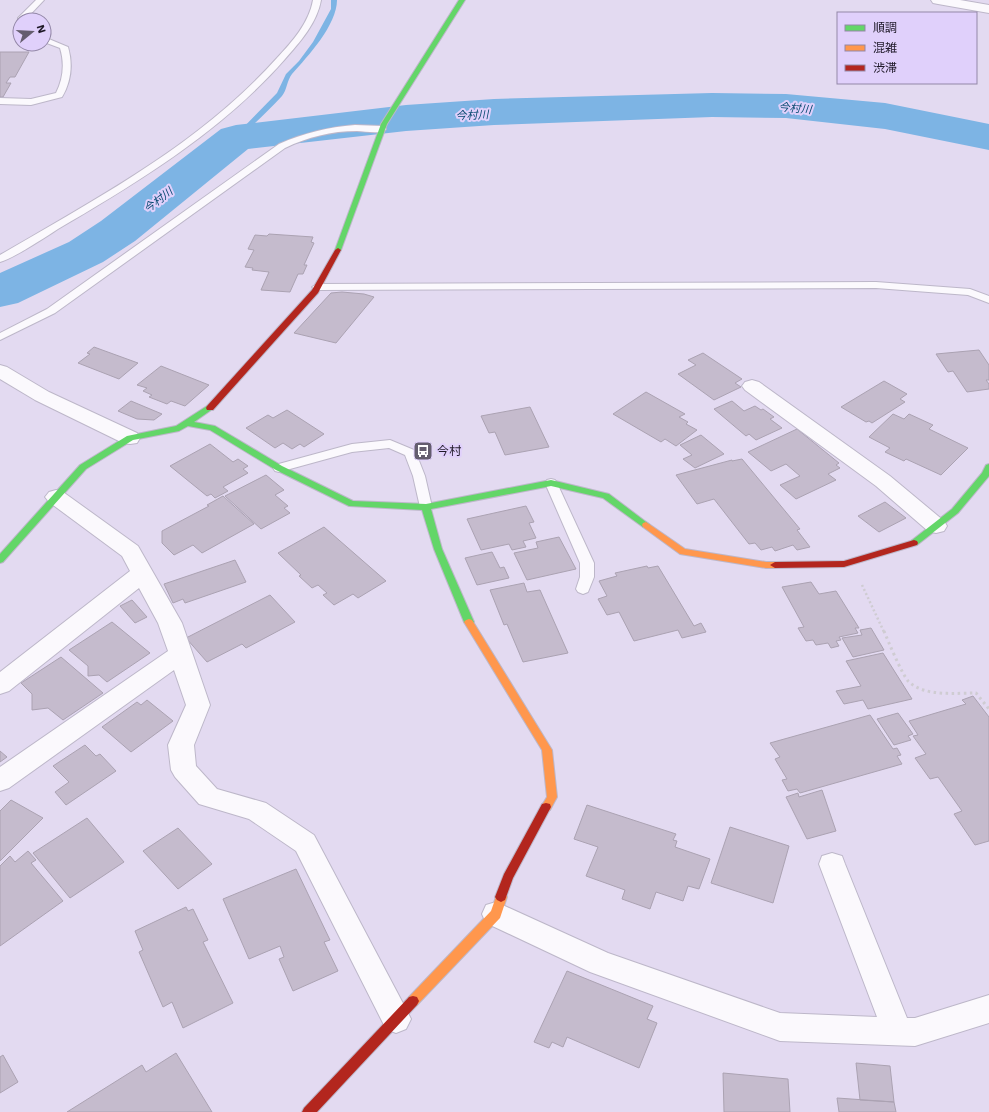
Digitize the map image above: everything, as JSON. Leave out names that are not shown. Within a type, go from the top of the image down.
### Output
[{"type":"street","points":[[0,560],[83,466],[130,438],[179,428],[209,410],[318,287],[336,255],[383,126],[394,105],[462,0],[472,0]]},
{"type":"street","points":[[938,0],[989,8]]},
{"type":"street","points":[[0,371],[42,396],[130,438]]},
{"type":"street","points":[[752,386],[883,481],[936,526]]},
{"type":"street","points":[[187,423],[212,428],[279,468],[352,504],[426,507],[551,483],[606,496],[683,552],[766,565],[844,564],[914,543],[955,511],[986,474],[989,467]]},
{"type":"street","points":[[56,497],[130,551],[170,623],[198,705],[181,746],[184,770],[208,797],[257,811],[305,843],[396,1019]]},
{"type":"street","points":[[308,1112],[496,914],[508,877],[552,797],[547,750],[468,618],[438,549],[426,507]]},
{"type":"street","points":[[0,685],[142,574]]},
{"type":"street","points":[[0,781],[180,654]]},
{"type":"street","points":[[832,864],[897,1031]]},
{"type":"street","points":[[496,914],[600,963],[780,1027],[915,1032],[989,1009]]},
{"type":"lane","points":[[28,12],[40,0]]},
{"type":"lane","points":[[0,259],[146,172],[225,114],[260,82],[287,52],[306,28],[317,5],[317,0]]},
{"type":"lane","points":[[0,101],[31,102],[59,95],[64,85],[68,57],[64,47],[52,42]]},
{"type":"lane","points":[[0,337],[51,311],[282,146],[300,137],[323,131],[356,127],[383,126]]},
{"type":"lane","points":[[318,287],[876,285],[970,292],[989,300]]},
{"type":"lane","points":[[279,468],[352,448],[390,444],[410,454],[419,476],[426,507]]},
{"type":"lane","points":[[551,483],[587,563],[583,589]]},
{"type":"path","points":[[850,562],[907,680],[916,687],[931,693],[976,693],[989,709]]},
{"type":"building","points":[[0,52],[29,52],[15,77],[10,77],[6,83],[11,83],[3,97],[0,97]]},
{"type":"building","points":[[269,234],[313,237],[311,242],[314,243],[304,265],[307,265],[303,274],[298,274],[290,292],[261,290],[269,272],[252,270],[253,268],[245,267],[254,250],[248,249],[255,235],[267,236]]},
{"type":"building","points":[[342,292],[364,294],[374,297],[336,343],[294,333],[331,293]]},
{"type":"building","points":[[94,347],[138,363],[119,379],[78,363],[90,354],[87,353]]},
{"type":"building","points":[[979,350],[989,365],[989,380],[986,380],[989,384],[989,389],[967,392],[953,371],[948,372],[936,354]]},
{"type":"building","points":[[703,353],[742,379],[735,383],[741,387],[714,400],[678,374],[696,365],[688,360]]},
{"type":"building","points":[[161,366],[209,385],[185,406],[171,401],[167,404],[149,397],[152,395],[143,391],[147,388],[137,385]]},
{"type":"building","points":[[884,381],[907,394],[900,399],[905,402],[872,423],[869,421],[866,422],[841,407]]},
{"type":"building","points":[[646,392],[685,414],[679,417],[688,422],[686,424],[697,430],[676,446],[665,439],[661,442],[613,414]]},
{"type":"building","points":[[131,401],[162,414],[154,420],[137,419],[118,411]]},
{"type":"building","points":[[732,401],[744,411],[755,406],[761,410],[763,409],[774,417],[770,419],[782,428],[756,440],[749,434],[746,436],[714,409]]},
{"type":"building","points":[[530,407],[549,447],[505,455],[495,432],[489,433],[481,416]]},
{"type":"building","points":[[287,410],[324,434],[304,447],[300,444],[292,449],[283,443],[275,448],[246,428],[268,415],[273,418]]},
{"type":"building","points":[[893,414],[904,419],[909,414],[933,425],[929,429],[968,448],[941,475],[906,459],[904,461],[885,452],[890,448],[869,437]]},
{"type":"building","points":[[797,429],[839,463],[836,465],[840,468],[828,474],[836,480],[796,499],[780,485],[800,476],[786,464],[771,471],[748,452]]},
{"type":"building","points":[[701,435],[724,454],[695,468],[683,459],[692,455],[680,445]]},
{"type":"building","points":[[210,444],[233,462],[238,459],[248,466],[243,469],[248,473],[223,487],[228,491],[215,498],[211,494],[207,496],[170,466]]},
{"type":"building","points":[[742,459],[800,529],[797,530],[810,547],[797,550],[793,545],[775,551],[772,547],[761,550],[755,543],[749,544],[714,499],[697,504],[676,475],[732,460]]},
{"type":"building","points":[[266,475],[284,490],[275,495],[288,506],[284,508],[290,513],[261,529],[225,496]]},
{"type":"building","points":[[223,496],[254,524],[202,553],[193,545],[174,555],[162,543],[162,531],[209,506],[207,505]]},
{"type":"building","points":[[885,502],[906,518],[879,532],[858,516]]},
{"type":"building","points":[[526,506],[534,522],[529,523],[536,538],[523,541],[526,547],[512,550],[509,544],[481,550],[467,519]]},
{"type":"building","points":[[324,527],[386,581],[358,598],[353,594],[334,605],[323,595],[327,593],[318,585],[312,588],[278,553]]},
{"type":"building","points":[[559,537],[576,569],[527,580],[514,553],[538,548],[536,542]]},
{"type":"building","points":[[492,552],[500,568],[504,567],[509,578],[477,585],[465,558]]},
{"type":"building","points":[[235,560],[246,582],[185,603],[183,599],[173,603],[164,584]]},
{"type":"building","points":[[647,566],[648,568],[658,566],[694,626],[701,623],[706,632],[682,638],[678,630],[634,641],[619,612],[607,615],[598,599],[607,596],[599,581],[617,576],[615,573]]},
{"type":"building","points":[[811,582],[819,594],[836,591],[859,628],[855,628],[858,633],[839,637],[841,640],[836,641],[839,646],[831,648],[828,643],[816,645],[813,640],[806,641],[798,628],[804,627],[782,587]]},
{"type":"building","points":[[524,583],[527,592],[540,590],[568,653],[523,662],[507,624],[504,625],[490,590]]},
{"type":"building","points":[[270,595],[295,622],[246,648],[242,644],[207,662],[186,638]]},
{"type":"building","points":[[132,600],[147,617],[135,623],[120,606]]},
{"type":"building","points":[[112,622],[150,653],[107,682],[99,675],[88,676],[88,666],[69,650]]},
{"type":"building","points":[[871,628],[884,650],[853,657],[842,638],[862,635],[860,630]]},
{"type":"building","points":[[883,653],[912,699],[868,709],[863,700],[844,704],[836,691],[861,686],[846,661]]},
{"type":"building","points":[[61,657],[103,693],[63,720],[48,708],[32,710],[32,694],[21,683]]},
{"type":"building","points":[[973,696],[989,717],[989,841],[975,845],[954,814],[962,811],[938,777],[930,779],[915,758],[926,754],[913,736],[918,735],[909,721],[966,704],[962,700]]},
{"type":"building","points":[[147,700],[173,721],[131,752],[102,727],[137,702],[141,705]]},
{"type":"building","points":[[898,713],[913,734],[908,736],[911,740],[894,745],[877,719]]},
{"type":"building","points":[[870,715],[893,749],[897,748],[901,755],[897,756],[902,764],[800,793],[797,789],[788,791],[782,780],[787,779],[775,759],[780,757],[770,743]]},
{"type":"building","points":[[85,745],[96,756],[100,754],[116,771],[66,805],[55,792],[69,782],[53,766]]},
{"type":"building","points":[[0,751],[7,757],[0,762]]},
{"type":"building","points":[[822,790],[836,831],[807,839],[786,797],[798,793],[799,797]]},
{"type":"building","points":[[11,800],[43,818],[0,861],[0,811]]},
{"type":"building","points":[[587,805],[676,834],[673,840],[677,841],[675,847],[710,859],[699,889],[688,886],[683,901],[656,892],[650,909],[622,899],[625,890],[586,876],[598,847],[574,839]]},
{"type":"building","points":[[87,818],[124,862],[70,898],[33,853]]},
{"type":"building","points":[[730,827],[789,846],[773,903],[711,883]]},
{"type":"building","points":[[178,828],[212,864],[178,889],[143,851]]},
{"type":"building","points":[[28,851],[36,860],[31,863],[63,901],[0,946],[0,866],[10,856],[15,862]]},
{"type":"building","points":[[296,869],[330,940],[324,942],[338,971],[293,991],[279,959],[284,957],[280,946],[249,959],[223,899]]},
{"type":"building","points":[[186,907],[188,911],[193,909],[208,940],[203,942],[233,1003],[183,1028],[172,1002],[163,1007],[139,952],[143,950],[135,931]]},
{"type":"building","points":[[567,971],[653,1006],[647,1019],[657,1023],[639,1068],[567,1037],[563,1047],[552,1042],[549,1048],[534,1042]]},
{"type":"building","points":[[176,1053],[212,1112],[67,1112],[142,1065],[146,1072]]},
{"type":"building","points":[[3,1055],[18,1082],[0,1093],[0,1057]]},
{"type":"building","points":[[856,1063],[890,1066],[894,1102],[860,1100]]},
{"type":"building","points":[[723,1073],[788,1079],[790,1112],[724,1112]]},
{"type":"building","points":[[837,1098],[894,1102],[896,1112],[839,1112]]},
{"type":"waterway","points":[[236,138],[280,94],[288,75],[301,62],[316,42],[334,9],[334,0]]},
{"type":"waterway","name":"今村川","points":[[0,292],[86,252],[118,231],[236,138],[406,118],[494,112],[712,105],[786,106],[885,116],[989,137]]},
{"type":"traffic: fast","points":[[338,250],[384,124],[462,0]]},
{"type":"traffic: fast","points":[[0,560],[83,467],[130,438],[179,428],[210,408]]},
{"type":"traffic: fast","points":[[187,423],[212,428],[279,468],[352,504],[426,507],[551,483],[606,496],[646,525]]},
{"type":"traffic: fast","points":[[914,543],[955,511],[986,474],[989,467]]},
{"type":"traffic: fast","points":[[426,507],[438,549],[469,622]]},
{"type":"traffic: slow","points":[[646,525],[683,552],[766,565],[775,565]]},
{"type":"traffic: slow","points":[[469,622],[547,750],[552,797],[546,807]]},
{"type":"traffic: slow","points":[[413,1001],[496,914],[501,897]]},
{"type":"traffic: jam","points":[[210,408],[315,291],[338,250]]},
{"type":"traffic: jam","points":[[775,565],[844,564],[914,543]]},
{"type":"traffic: jam","points":[[501,897],[508,877],[546,807]]},
{"type":"traffic: jam","points":[[308,1112],[413,1001]]},
{"type":"place","name":"今村","points":[[423,451]]}]
